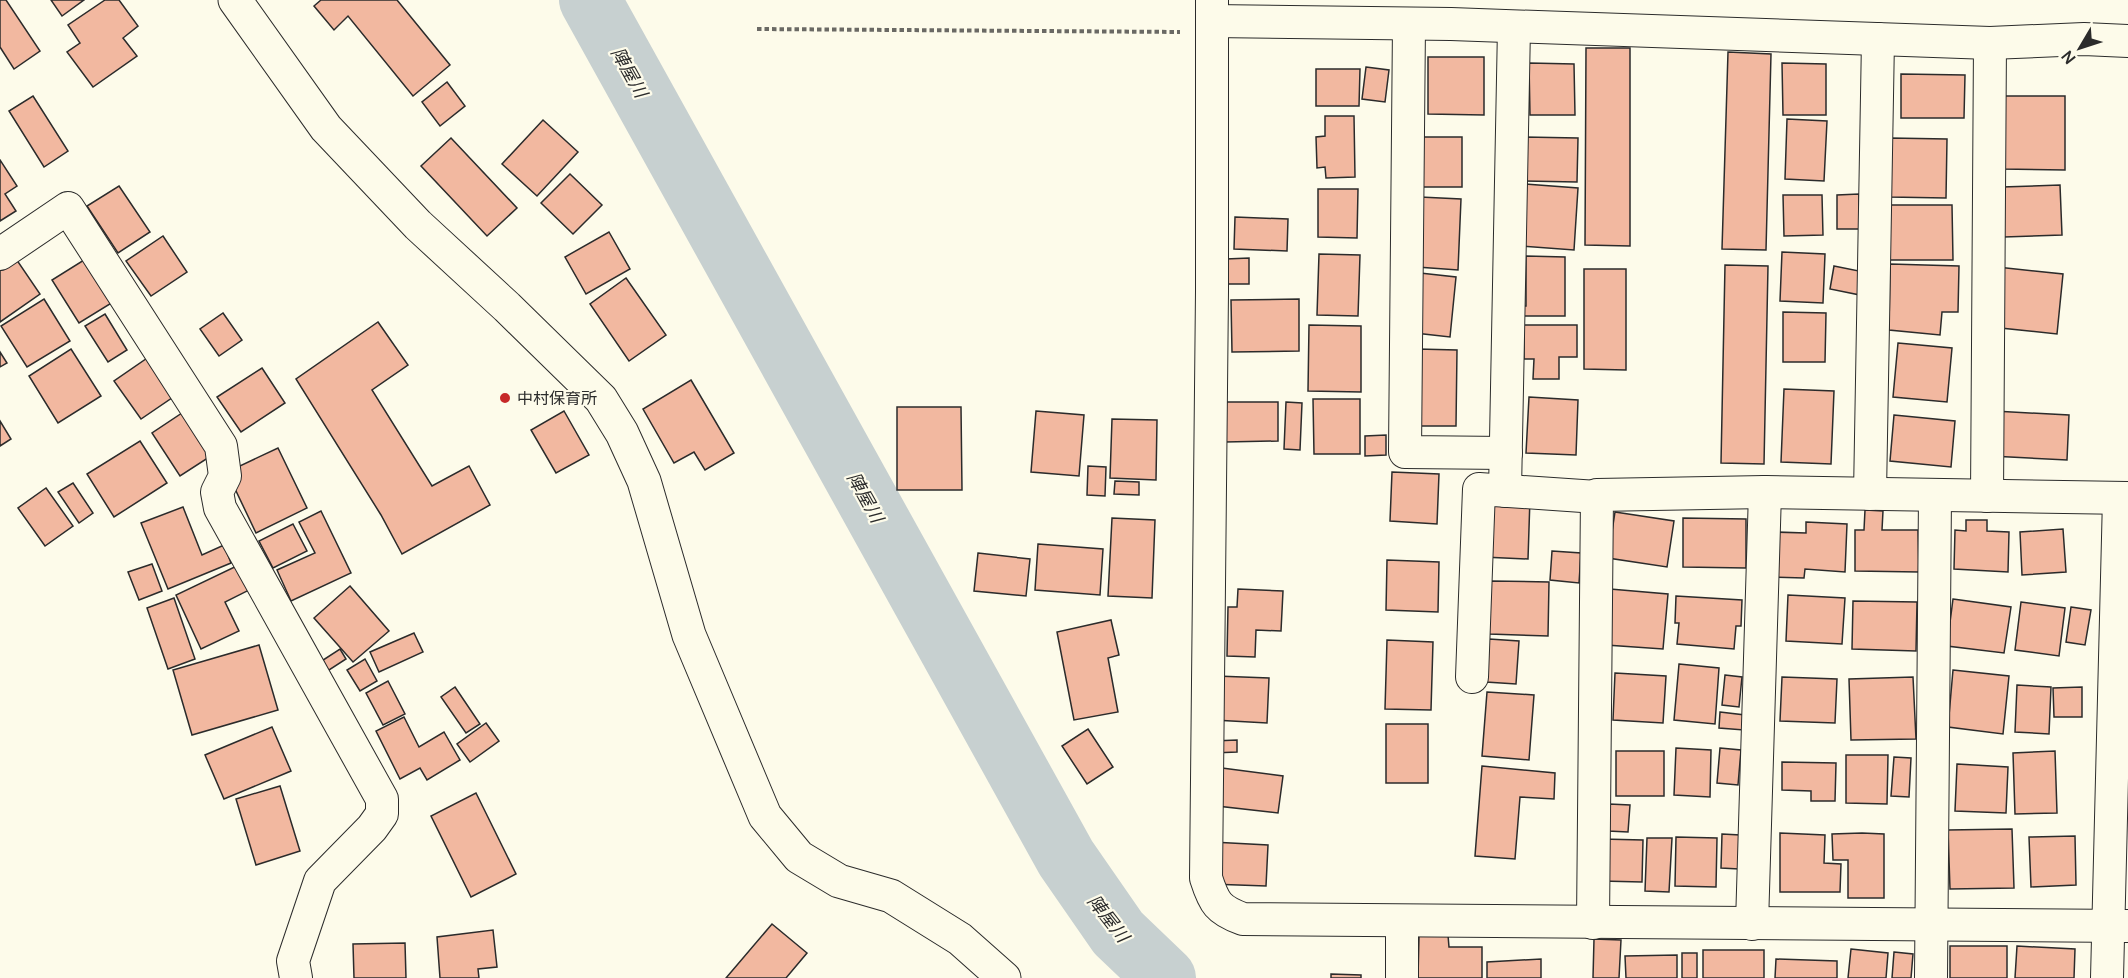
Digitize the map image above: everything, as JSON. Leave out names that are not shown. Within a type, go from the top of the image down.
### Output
[{"type":"street","points":[[235,0],[326,128],[418,225],[507,307],[601,399],[622,433],[644,481],[689,636],[765,816],[799,857],[839,881],[891,896],[960,939],[1004,978]]},
{"type":"street","points":[[2118,926],[1243,919],[1225,912],[1212,896],[1206,878],[1212,315],[1212,11],[1409,24],[1990,43],[2084,39],[2128,41]]},
{"type":"street","points":[[1409,24],[1405,453],[1506,453]]},
{"type":"street","points":[[1504,491],[1514,27]]},
{"type":"street","points":[[1870,494],[1878,39]]},
{"type":"street","points":[[1987,496],[1990,43]]},
{"type":"street","points":[[0,254],[68,208],[221,446],[225,476],[217,492],[220,508],[382,800],[382,813],[372,828],[320,881],[293,961],[296,978]]},
{"type":"street","points":[[1472,677],[1479,489],[1597,497],[1597,495],[1765,492],[2123,498],[2118,926],[2107,978]]},
{"type":"street","points":[[1752,924],[1765,492]]},
{"type":"street","points":[[1932,978],[1935,495]]},
{"type":"street","points":[[1593,923],[1597,497]]},
{"type":"street","points":[[1402,921],[1402,978]]},
{"type":"path","points":[[757,29],[1198,33],[1212,11]]},
{"type":"building","points":[[0,0],[6,0],[40,51],[14,69],[0,47]]},
{"type":"building","points":[[51,0],[84,0],[62,16]]},
{"type":"building","points":[[105,0],[119,0],[138,26],[123,38],[137,56],[93,87],[67,52],[80,43],[68,25]]},
{"type":"building","points":[[321,0],[397,0],[450,65],[413,96],[348,16],[334,30],[314,6]]},
{"type":"building","points":[[1586,48],[1630,48],[1630,246],[1585,245]]},
{"type":"building","points":[[1728,52],[1771,54],[1766,250],[1722,249]]},
{"type":"building","points":[[1428,57],[1484,57],[1484,115],[1428,114]]},
{"type":"building","points":[[1529,63],[1574,64],[1575,115],[1530,115]]},
{"type":"building","points":[[1782,63],[1826,64],[1826,115],[1783,115]]},
{"type":"building","points":[[1366,67],[1389,70],[1385,102],[1362,99]]},
{"type":"building","points":[[1316,69],[1360,69],[1359,106],[1316,106]]},
{"type":"building","points":[[1901,74],[1965,75],[1964,118],[1901,118]]},
{"type":"building","points":[[447,82],[465,106],[440,126],[422,102]]},
{"type":"building","points":[[33,96],[68,151],[44,167],[9,111]]},
{"type":"building","points":[[2002,96],[2065,96],[2065,170],[2001,169]]},
{"type":"building","points":[[1325,116],[1354,116],[1355,177],[1326,178],[1325,167],[1317,168],[1316,137],[1325,136]]},
{"type":"building","points":[[1787,119],[1827,121],[1824,181],[1785,179]]},
{"type":"building","points":[[543,120],[578,152],[537,196],[502,164]]},
{"type":"building","points":[[1417,137],[1462,137],[1462,187],[1417,187]]},
{"type":"building","points":[[1524,137],[1578,138],[1577,182],[1523,181]]},
{"type":"building","points":[[451,138],[517,208],[487,236],[421,166]]},
{"type":"building","points":[[1890,138],[1947,139],[1946,198],[1889,197]]},
{"type":"building","points":[[0,160],[17,186],[5,194],[16,211],[0,221]]},
{"type":"building","points":[[570,174],[602,205],[573,234],[541,203]]},
{"type":"building","points":[[1525,184],[1578,188],[1574,250],[1521,246]]},
{"type":"building","points":[[2060,185],[2062,235],[2004,237],[2002,187]]},
{"type":"building","points":[[119,186],[150,232],[118,253],[87,206]]},
{"type":"building","points":[[1318,189],[1358,189],[1357,238],[1318,237]]},
{"type":"building","points":[[1859,194],[1859,229],[1837,229],[1837,195]]},
{"type":"building","points":[[1783,195],[1822,195],[1823,235],[1784,236]]},
{"type":"building","points":[[1420,197],[1461,199],[1458,270],[1417,267]]},
{"type":"building","points":[[1889,205],[1952,205],[1953,260],[1889,260]]},
{"type":"building","points":[[1235,217],[1288,219],[1287,251],[1234,249]]},
{"type":"building","points":[[609,232],[630,269],[586,294],[565,257]]},
{"type":"building","points":[[163,236],[187,272],[151,296],[126,261]]},
{"type":"building","points":[[10,250],[40,294],[0,322],[0,257]]},
{"type":"building","points":[[1782,252],[1825,254],[1823,303],[1780,301]]},
{"type":"building","points":[[1319,254],[1360,255],[1358,316],[1317,315]]},
{"type":"building","points":[[92,255],[118,299],[79,323],[52,280]]},
{"type":"building","points":[[1526,256],[1565,257],[1565,316],[1516,316],[1516,306],[1526,306]]},
{"type":"building","points":[[1249,258],[1249,284],[1226,284],[1226,259]]},
{"type":"building","points":[[1890,264],[1959,266],[1958,312],[1942,312],[1940,335],[1889,330]]},
{"type":"building","points":[[1725,265],[1768,266],[1764,464],[1721,463]]},
{"type":"building","points":[[1834,266],[1864,272],[1860,295],[1830,289]]},
{"type":"building","points":[[1997,267],[2063,274],[2057,334],[1991,327]]},
{"type":"building","points":[[1584,269],[1626,269],[1626,370],[1584,369]]},
{"type":"building","points":[[1420,273],[1456,277],[1450,337],[1415,333]]},
{"type":"building","points":[[626,278],[666,335],[629,361],[590,304]]},
{"type":"building","points":[[44,299],[70,341],[27,367],[1,326]]},
{"type":"building","points":[[1299,299],[1299,351],[1232,352],[1231,300]]},
{"type":"building","points":[[1783,312],[1826,313],[1825,362],[1783,362]]},
{"type":"building","points":[[223,313],[242,340],[219,356],[200,329]]},
{"type":"building","points":[[105,314],[127,350],[108,362],[85,326]]},
{"type":"building","points":[[378,322],[408,365],[372,390],[432,486],[469,466],[490,505],[402,554],[381,515],[296,379]]},
{"type":"building","points":[[1309,325],[1361,326],[1361,392],[1308,391]]},
{"type":"building","points":[[1524,325],[1577,325],[1577,357],[1559,357],[1559,379],[1533,379],[1534,359],[1524,359]]},
{"type":"building","points":[[1898,343],[1952,348],[1947,402],[1893,397]]},
{"type":"building","points":[[71,349],[101,396],[58,423],[29,376]]},
{"type":"building","points":[[1417,349],[1457,350],[1456,426],[1416,426]]},
{"type":"building","points":[[0,352],[7,363],[0,367]]},
{"type":"building","points":[[156,352],[182,391],[141,419],[114,381]]},
{"type":"building","points":[[262,368],[285,403],[241,432],[217,397]]},
{"type":"building","points":[[691,380],[734,453],[705,470],[694,452],[674,463],[643,409]]},
{"type":"building","points":[[1784,389],[1834,391],[1831,464],[1781,462]]},
{"type":"building","points":[[1529,397],[1578,400],[1576,455],[1526,453]]},
{"type":"building","points":[[1313,399],[1360,399],[1360,454],[1314,454]]},
{"type":"building","points":[[1225,402],[1278,402],[1278,441],[1225,442]]},
{"type":"building","points":[[1286,402],[1302,403],[1300,450],[1284,449]]},
{"type":"building","points":[[897,407],[961,407],[962,490],[897,490]]},
{"type":"building","points":[[185,411],[214,454],[180,476],[152,433]]},
{"type":"building","points":[[564,411],[589,455],[556,473],[531,430]]},
{"type":"building","points":[[1036,411],[1084,415],[1079,476],[1031,472]]},
{"type":"building","points":[[1994,411],[2069,415],[2067,460],[1991,456]]},
{"type":"building","points":[[1894,415],[1955,421],[1951,467],[1890,461]]},
{"type":"building","points":[[1112,419],[1157,420],[1156,480],[1110,478]]},
{"type":"building","points":[[0,421],[11,439],[0,446]]},
{"type":"building","points":[[1386,435],[1386,455],[1365,456],[1365,436]]},
{"type":"building","points":[[140,441],[167,483],[114,517],[87,474]]},
{"type":"building","points":[[278,448],[307,508],[256,533],[227,472]]},
{"type":"building","points":[[1088,466],[1106,467],[1105,496],[1087,495]]},
{"type":"building","points":[[1392,472],[1439,474],[1437,524],[1390,521]]},
{"type":"building","points":[[1115,481],[1139,482],[1139,495],[1114,494]]},
{"type":"building","points":[[73,483],[93,513],[79,523],[58,492]]},
{"type":"building","points":[[46,488],[73,526],[45,546],[18,508]]},
{"type":"building","points":[[1485,496],[1530,498],[1528,559],[1483,557]]},
{"type":"building","points":[[183,507],[202,555],[224,545],[231,563],[168,589],[141,523]]},
{"type":"building","points":[[1865,510],[1883,511],[1882,530],[1918,530],[1919,572],[1855,571],[1855,530],[1864,530]]},
{"type":"building","points":[[321,511],[351,573],[291,601],[277,570],[315,553],[299,522]]},
{"type":"building","points":[[1615,512],[1674,521],[1667,567],[1608,558]]},
{"type":"building","points":[[1112,518],[1155,520],[1152,598],[1108,596]]},
{"type":"building","points":[[1683,518],[1746,519],[1746,568],[1683,567]]},
{"type":"building","points":[[1966,520],[1987,520],[1987,531],[2009,532],[2008,572],[1954,569],[1955,530],[1966,531]]},
{"type":"building","points":[[1806,522],[1847,524],[1845,572],[1805,569],[1804,578],[1772,577],[1774,532],[1806,533]]},
{"type":"building","points":[[293,524],[307,551],[273,568],[259,541]]},
{"type":"building","points":[[2063,529],[2066,572],[2022,575],[2020,532]]},
{"type":"building","points":[[1038,544],[1103,549],[1100,595],[1035,590]]},
{"type":"building","points":[[1552,551],[1581,553],[1579,583],[1550,580]]},
{"type":"building","points":[[978,553],[1030,559],[1026,596],[974,591]]},
{"type":"building","points":[[1387,560],[1439,562],[1438,612],[1386,610]]},
{"type":"building","points":[[245,562],[257,586],[225,602],[239,631],[201,649],[176,595]]},
{"type":"building","points":[[152,564],[162,591],[139,600],[128,572]]},
{"type":"building","points":[[1491,581],[1549,582],[1548,636],[1489,634]]},
{"type":"building","points":[[350,586],[389,631],[353,662],[314,618]]},
{"type":"building","points":[[1238,589],[1283,591],[1281,631],[1256,630],[1255,657],[1227,656],[1228,607],[1237,607]]},
{"type":"building","points":[[1610,589],[1668,594],[1663,649],[1606,645]]},
{"type":"building","points":[[1788,595],[1845,598],[1842,644],[1786,641]]},
{"type":"building","points":[[1676,596],[1742,600],[1741,626],[1736,626],[1734,649],[1677,644],[1679,623],[1675,623]]},
{"type":"building","points":[[174,598],[195,659],[168,669],[147,608]]},
{"type":"building","points":[[1953,599],[2011,607],[2004,653],[1947,646]]},
{"type":"building","points":[[1853,601],[1917,602],[1916,651],[1852,649]]},
{"type":"building","points":[[2021,602],[2065,608],[2059,656],[2015,650]]},
{"type":"building","points":[[2071,607],[2091,610],[2085,645],[2066,642]]},
{"type":"building","points":[[1111,620],[1119,655],[1108,658],[1118,712],[1074,720],[1057,632]]},
{"type":"building","points":[[414,633],[423,652],[379,672],[370,652]]},
{"type":"building","points":[[1489,639],[1519,641],[1516,684],[1486,682]]},
{"type":"building","points":[[1387,640],[1433,642],[1431,710],[1385,709]]},
{"type":"building","points":[[259,645],[278,710],[192,735],[173,670]]},
{"type":"building","points":[[340,649],[346,659],[326,672],[320,662]]},
{"type":"building","points":[[365,659],[377,681],[360,691],[347,670]]},
{"type":"building","points":[[1679,664],[1719,668],[1715,724],[1674,720]]},
{"type":"building","points":[[1953,670],[2009,676],[2003,734],[1948,727]]},
{"type":"building","points":[[1615,673],[1666,676],[1663,723],[1613,720]]},
{"type":"building","points":[[1725,675],[1742,677],[1739,707],[1722,705]]},
{"type":"building","points":[[1216,676],[1269,678],[1267,723],[1214,720]]},
{"type":"building","points":[[1782,677],[1837,679],[1835,723],[1780,721]]},
{"type":"building","points":[[1913,677],[1916,739],[1851,740],[1849,679]]},
{"type":"building","points":[[388,681],[405,714],[383,725],[366,693]]},
{"type":"building","points":[[2017,685],[2051,687],[2049,734],[2015,732]]},
{"type":"building","points":[[455,687],[480,724],[466,733],[441,697]]},
{"type":"building","points":[[2082,687],[2082,717],[2054,717],[2053,688]]},
{"type":"building","points":[[1487,692],[1534,695],[1529,760],[1482,756]]},
{"type":"building","points":[[1720,712],[1745,715],[1744,730],[1719,728]]},
{"type":"building","points":[[404,717],[419,747],[444,732],[460,760],[427,780],[420,768],[400,779],[376,731]]},
{"type":"building","points":[[486,723],[499,741],[470,762],[457,744]]},
{"type":"building","points":[[1386,724],[1428,724],[1428,783],[1386,783]]},
{"type":"building","points":[[272,727],[291,771],[224,799],[205,755]]},
{"type":"building","points":[[1088,729],[1113,767],[1087,784],[1062,746]]},
{"type":"building","points":[[1237,740],[1237,752],[1213,753],[1213,741]]},
{"type":"building","points":[[1676,748],[1711,750],[1710,797],[1674,795]]},
{"type":"building","points":[[1720,748],[1741,750],[1738,785],[1717,783]]},
{"type":"building","points":[[1616,751],[1664,751],[1664,796],[1616,796]]},
{"type":"building","points":[[2055,751],[2057,813],[2015,814],[2013,753]]},
{"type":"building","points":[[1846,755],[1888,755],[1887,804],[1846,803]]},
{"type":"building","points":[[1894,757],[1911,758],[1909,797],[1891,796]]},
{"type":"building","points":[[1782,762],[1836,763],[1835,801],[1811,801],[1811,791],[1782,790]]},
{"type":"building","points":[[1957,764],[2008,767],[2006,813],[1955,811]]},
{"type":"building","points":[[1482,766],[1555,773],[1554,799],[1520,797],[1515,859],[1475,856]]},
{"type":"building","points":[[1222,768],[1283,776],[1278,813],[1217,806]]},
{"type":"building","points":[[280,786],[300,851],[256,865],[236,799]]},
{"type":"building","points":[[476,793],[516,874],[471,897],[431,816]]},
{"type":"building","points":[[1609,804],[1630,805],[1628,832],[1608,831]]},
{"type":"building","points":[[2012,829],[2014,888],[1950,889],[1948,830]]},
{"type":"building","points":[[1780,833],[1825,835],[1824,863],[1841,864],[1840,892],[1780,892]]},
{"type":"building","points":[[1722,834],[1740,835],[1739,869],[1721,868]]},
{"type":"building","points":[[1832,834],[1884,834],[1884,898],[1848,898],[1848,860],[1833,860]]},
{"type":"building","points":[[2075,836],[2076,885],[2031,887],[2029,837]]},
{"type":"building","points":[[1676,837],[1717,838],[1716,887],[1675,886]]},
{"type":"building","points":[[1647,838],[1672,838],[1669,892],[1645,891]]},
{"type":"building","points":[[1601,839],[1643,840],[1642,882],[1601,881]]},
{"type":"building","points":[[1212,842],[1268,845],[1266,886],[1210,884]]},
{"type":"building","points":[[772,924],[807,953],[786,978],[726,978]]},
{"type":"building","points":[[493,930],[497,967],[478,969],[479,978],[440,978],[437,937]]},
{"type":"building","points":[[1448,935],[1449,947],[1482,947],[1482,978],[1418,978],[1419,936]]},
{"type":"building","points":[[1594,939],[1621,940],[1619,978],[1593,978]]},
{"type":"building","points":[[405,943],[406,978],[354,978],[353,944]]},
{"type":"building","points":[[1950,946],[2007,946],[2007,978],[1950,978]]},
{"type":"building","points":[[2017,946],[2075,949],[2074,978],[2015,978]]},
{"type":"building","points":[[1851,949],[1888,953],[1886,978],[1848,978]]},
{"type":"building","points":[[1703,950],[1764,950],[1764,978],[1703,978]]},
{"type":"building","points":[[1894,952],[1913,954],[1911,978],[1892,978]]},
{"type":"building","points":[[1682,953],[1697,953],[1697,978],[1682,978]]},
{"type":"building","points":[[1677,955],[1677,978],[1626,978],[1625,956]]},
{"type":"building","points":[[1541,959],[1541,978],[1487,978],[1487,962]]},
{"type":"building","points":[[1776,959],[1837,961],[1837,978],[1775,978]]},
{"type":"building","points":[[1331,974],[1361,975],[1361,978],[1331,978]]},
{"type":"waterway","name":"陣屋川","points":[[590,0],[1066,858],[1118,933],[1165,978]]},
{"type":"place","name":"中村保育所","points":[[505,398]]}]
